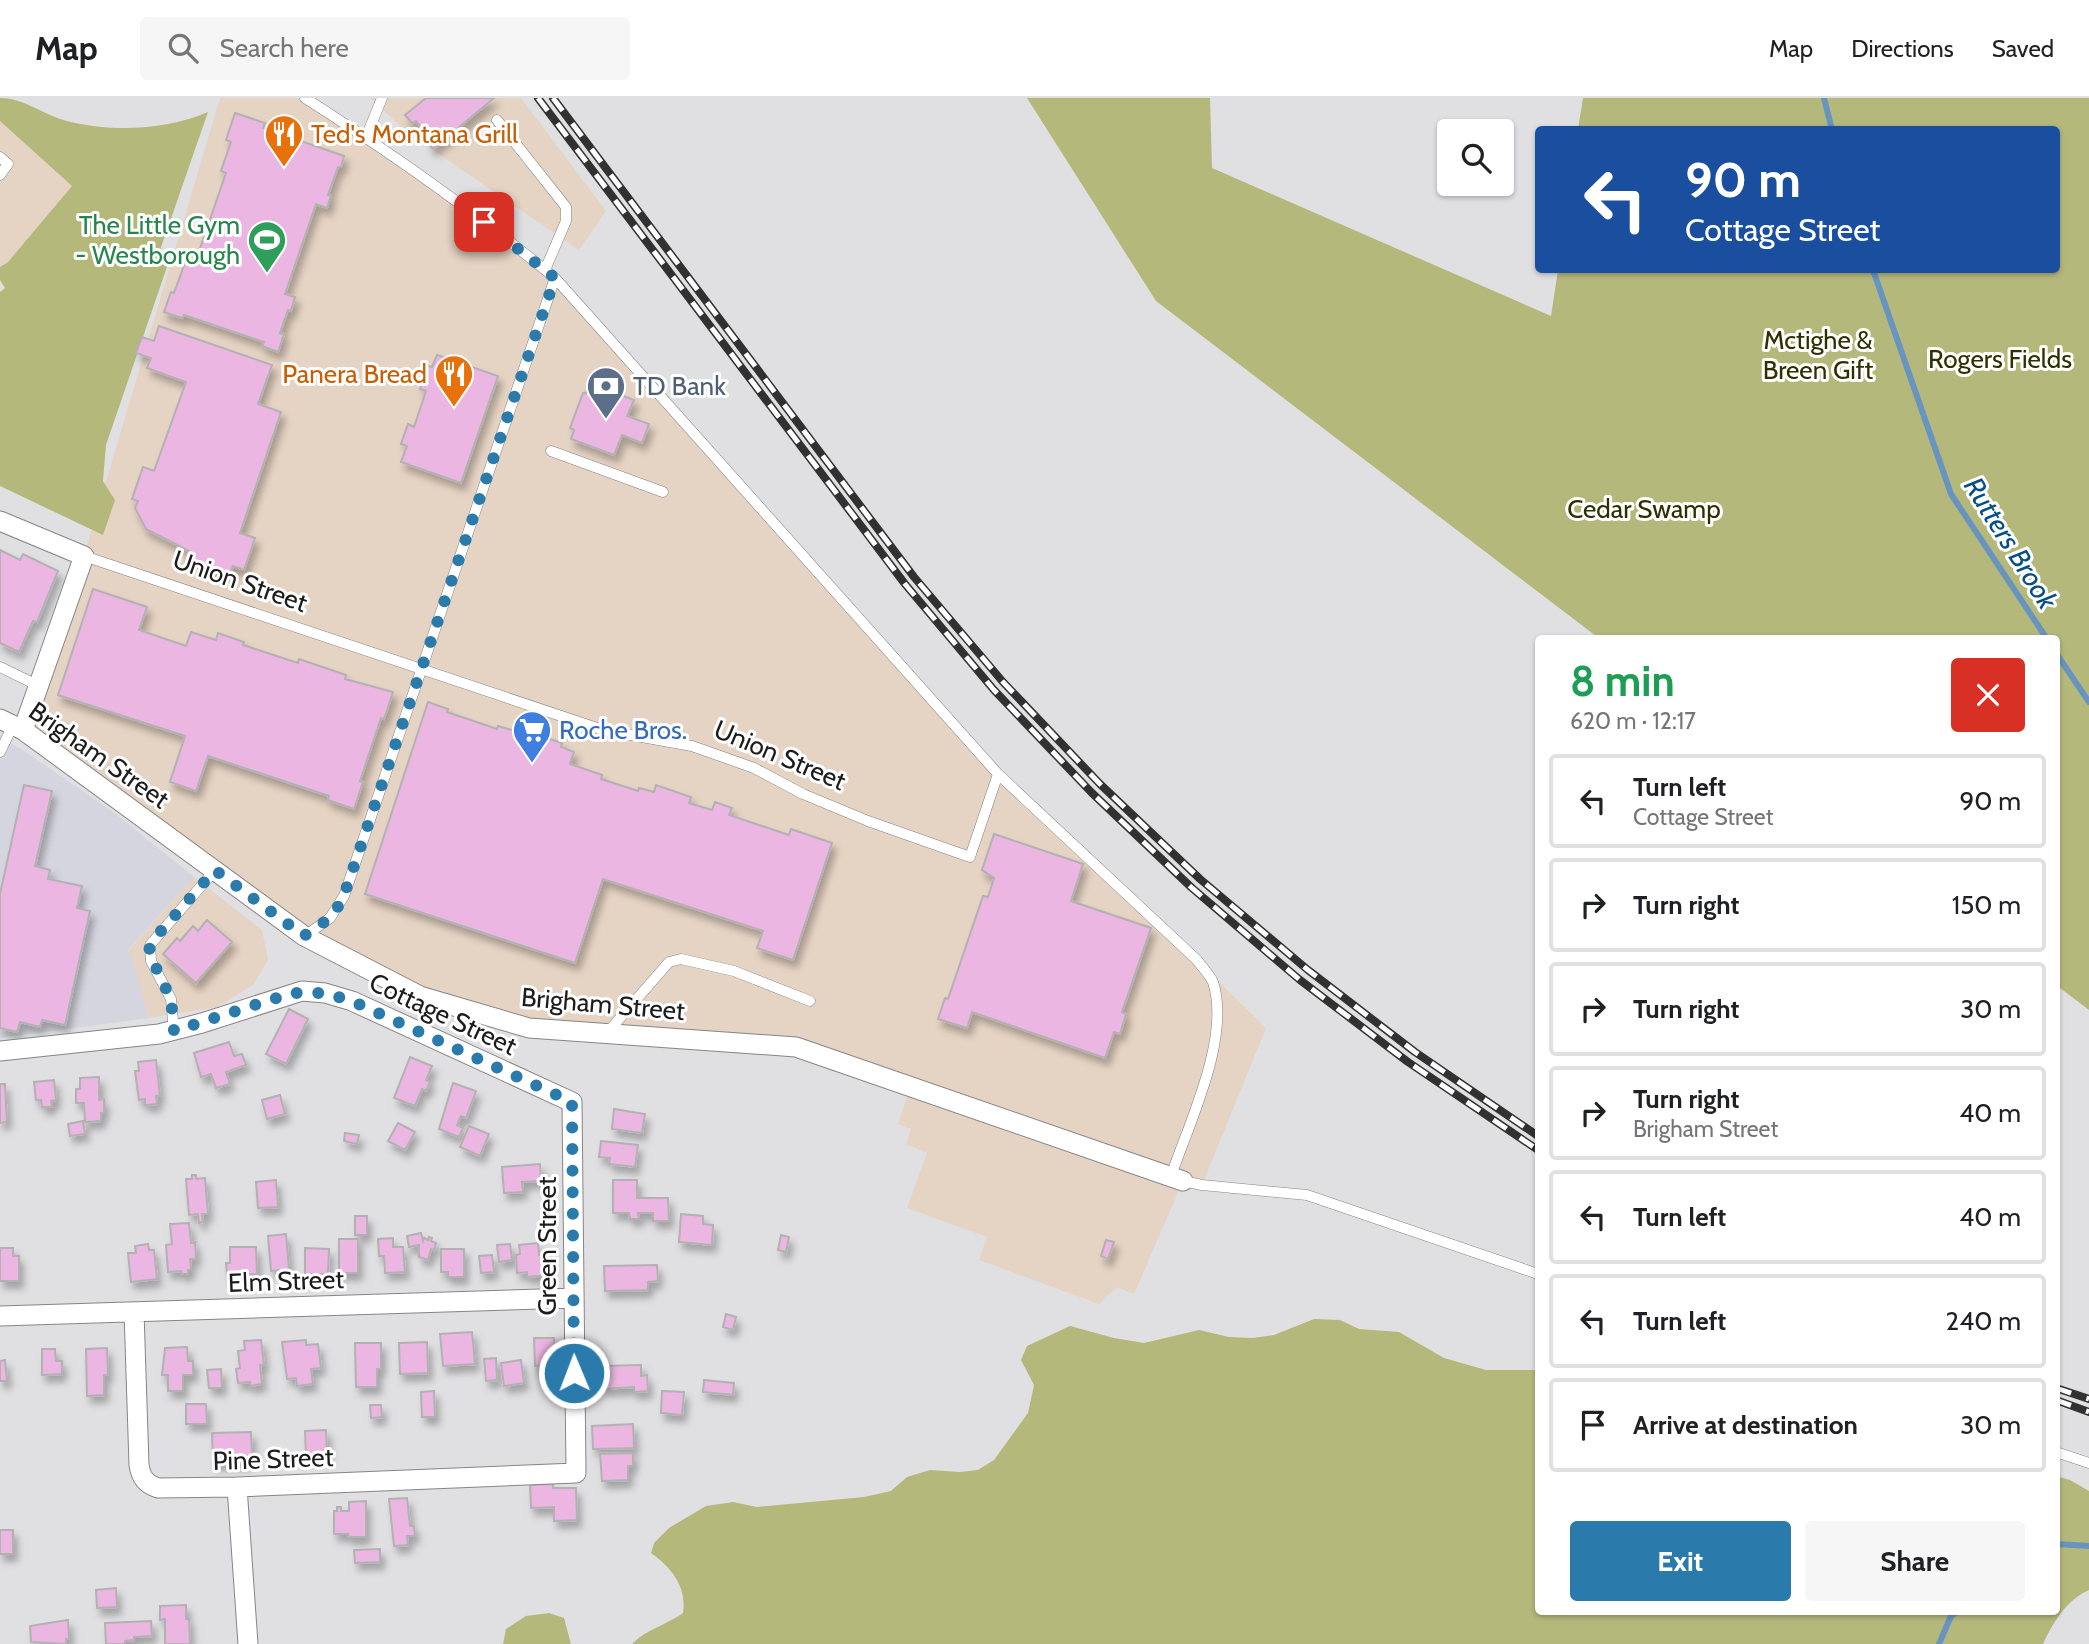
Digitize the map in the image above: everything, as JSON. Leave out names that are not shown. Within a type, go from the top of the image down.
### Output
[{"type":"street","name":"Union Street","points":[[0,521],[85,556]]},
{"type":"street","points":[[12,725],[40,686],[85,556]]},
{"type":"street","name":"Brigham Street","points":[[12,725],[304,936],[420,996],[529,1028],[796,1046],[1177,1178]]},
{"type":"street","name":"Cottage Street","points":[[0,1051],[143,1037],[174,1031],[292,993],[325,993],[352,1001],[572,1102]]},
{"type":"street","name":"Green Street","points":[[572,1102],[576,1473]]},
{"type":"street","name":"Elm Street","points":[[0,1316],[573,1298]]},
{"type":"street","name":"Pine Street","points":[[134,1312],[139,1465],[144,1481],[158,1488],[576,1473]]},
{"type":"street","points":[[237,1487],[248,1644]]},
{"type":"lane","points":[[305,98],[366,137],[516,245],[555,278],[998,774],[1197,960],[1212,980],[1217,1005],[1215,1042],[1177,1178],[1202,1185],[1307,1195],[1535,1273]]},
{"type":"lane","points":[[366,137],[382,98]]},
{"type":"lane","points":[[497,120],[566,207],[566,221],[545,270]]},
{"type":"lane","points":[[0,157],[8,164],[0,175]]},
{"type":"lane","points":[[304,936],[330,918],[344,896],[555,278]]},
{"type":"lane","points":[[551,451],[663,492]]},
{"type":"lane","name":"Union Street","points":[[85,556],[603,730],[692,746],[754,768],[803,794],[868,821],[970,857],[998,774]]},
{"type":"lane","points":[[0,667],[40,686]]},
{"type":"lane","points":[[0,752],[12,725]]},
{"type":"lane","points":[[174,1031],[171,999],[151,961],[150,945],[215,870]]},
{"type":"lane","points":[[606,1033],[673,960],[681,959],[734,971],[810,1001]]},
{"type":"lane","points":[[2060,1453],[2089,1463]]},
{"type":"shaded area","points":[[220,98],[305,98],[555,278],[998,774],[1266,1028],[1202,1185],[1183,1181],[1134,1294],[1117,1287],[1099,1304],[979,1260],[987,1237],[907,1208],[927,1153],[906,1144],[911,1129],[898,1124],[911,1086],[796,1047],[529,1028],[420,996],[304,936],[23,730],[84,556]]},
{"type":"shaded area","points":[[370,98],[521,98],[606,211],[579,250],[408,133]]},
{"type":"shaded area","points":[[0,121],[72,186],[8,262],[0,267]]},
{"type":"shaded area","points":[[0,738],[21,749],[113,812],[194,877],[129,949],[149,1018],[0,1038]]},
{"type":"shaded area","points":[[194,877],[262,930],[268,960],[253,985],[217,1007],[149,1018],[129,950]]},
{"type":"green space","points":[[0,98],[23,103],[60,119],[116,128],[173,123],[208,112],[158,256],[169,261],[106,445],[103,481],[115,500],[103,535],[0,486],[0,292],[5,288],[0,280],[0,267],[8,262],[72,186],[0,121]]},
{"type":"green space","name":"Cedar Swamp","points":[[1027,98],[1210,98],[1212,168],[1551,316],[1558,273],[2060,273],[2060,126],[1578,126],[1583,98],[2089,98],[2089,1010],[2060,988],[2060,635],[1595,635],[1156,301]]},
{"type":"green space","points":[[1314,1319],[1340,1320],[1359,1329],[1399,1332],[1444,1358],[1486,1370],[1535,1370],[1535,1615],[2060,1615],[2043,1644],[632,1644],[683,1613],[683,1595],[676,1579],[651,1553],[654,1543],[669,1528],[706,1506],[733,1502],[757,1507],[864,1497],[891,1491],[907,1477],[930,1470],[978,1470],[994,1460],[1028,1413],[1034,1385],[1021,1360],[1027,1346],[1070,1326],[1144,1343],[1199,1330],[1229,1337],[1274,1335]]},
{"type":"green space","points":[[2060,1477],[2089,1491],[2089,1590],[2067,1606],[2060,1615]]},
{"type":"green space","points":[[549,1613],[564,1618],[571,1644],[503,1644],[506,1629],[526,1616]]},
{"type":"building","points":[[426,98],[494,98],[433,149],[428,143],[431,140],[416,121],[412,123],[405,115]]},
{"type":"building","points":[[235,113],[265,123],[263,128],[344,156],[328,195],[331,195],[327,208],[316,204],[285,294],[295,297],[280,333],[284,334],[278,352],[262,346],[264,342],[184,315],[182,318],[164,312],[186,260],[195,263],[226,173],[221,171],[231,142],[226,140]]},
{"type":"building","points":[[159,326],[272,365],[258,404],[281,412],[240,533],[255,538],[244,570],[233,566],[229,577],[185,562],[189,551],[146,529],[135,508],[138,501],[132,499],[143,467],[154,471],[186,382],[147,368],[151,358],[136,353],[142,337],[154,341]]},
{"type":"building","name":"Panera Bread","points":[[437,355],[498,376],[461,483],[401,462],[407,446],[401,444],[408,424],[414,427],[426,391],[420,389],[428,366],[432,367]]},
{"type":"building","name":"TD Bank","points":[[589,383],[634,400],[627,416],[649,424],[642,443],[622,435],[614,455],[571,439],[574,430],[570,428]]},
{"type":"building","points":[[0,550],[20,560],[23,554],[58,571],[37,622],[33,621],[19,652],[0,643]]},
{"type":"building","points":[[93,589],[147,607],[139,630],[186,646],[191,632],[216,640],[218,633],[244,642],[243,645],[298,663],[299,659],[346,675],[345,679],[393,692],[384,719],[381,718],[360,781],[363,782],[354,809],[328,800],[329,796],[208,756],[196,791],[170,782],[185,736],[58,695]]},
{"type":"building","points":[[428,702],[448,709],[447,712],[497,729],[498,726],[515,731],[516,728],[562,743],[561,747],[574,752],[570,764],[602,775],[601,779],[638,791],[639,788],[654,792],[656,785],[691,797],[689,803],[712,810],[715,802],[732,808],[729,815],[789,835],[791,829],[832,843],[793,960],[757,948],[763,931],[603,879],[575,963],[365,894]]},
{"type":"building","points":[[24,785],[52,791],[35,866],[50,870],[48,879],[82,886],[77,908],[90,911],[65,1025],[42,1020],[40,1027],[20,1022],[17,1032],[0,1028],[0,894]]},
{"type":"building","points":[[994,834],[1083,864],[1071,901],[1151,928],[1122,1012],[1126,1014],[1120,1034],[1114,1032],[1105,1058],[972,1012],[967,1028],[938,1019],[945,998],[948,999],[983,896],[988,897],[994,878],[982,870]]},
{"type":"building","points":[[207,920],[232,942],[196,983],[163,954],[177,938],[180,941],[193,926],[198,931]]},
{"type":"building","points":[[289,1009],[308,1019],[286,1064],[266,1054]]},
{"type":"building","points":[[229,1042],[234,1056],[242,1054],[246,1065],[226,1072],[230,1084],[216,1088],[211,1074],[201,1077],[194,1053]]},
{"type":"building","points":[[410,1057],[432,1066],[426,1080],[430,1082],[426,1091],[422,1089],[415,1106],[394,1098]]},
{"type":"building","points":[[156,1060],[160,1096],[156,1096],[157,1104],[145,1105],[145,1099],[139,1100],[135,1071],[139,1071],[138,1062]]},
{"type":"building","points":[[99,1077],[99,1100],[104,1099],[104,1113],[101,1113],[101,1121],[85,1122],[84,1103],[76,1103],[76,1089],[80,1089],[80,1078]]},
{"type":"building","points":[[54,1080],[56,1100],[51,1101],[52,1107],[42,1107],[41,1100],[36,1100],[34,1082]]},
{"type":"building","points":[[453,1083],[476,1091],[466,1118],[461,1116],[457,1125],[463,1128],[459,1137],[439,1129]]},
{"type":"building","points":[[0,1084],[5,1084],[7,1122],[0,1123]]},
{"type":"building","points":[[280,1095],[285,1114],[267,1119],[262,1100]]},
{"type":"building","points":[[614,1109],[645,1114],[642,1133],[612,1129]]},
{"type":"building","points":[[83,1121],[85,1134],[70,1136],[68,1124]]},
{"type":"building","points":[[398,1123],[415,1132],[405,1150],[388,1141]]},
{"type":"building","points":[[469,1126],[489,1134],[480,1156],[460,1147]]},
{"type":"building","points":[[345,1133],[359,1135],[357,1144],[344,1141]]},
{"type":"building","points":[[601,1141],[638,1145],[635,1167],[609,1164],[610,1158],[599,1157]]},
{"type":"building","points":[[540,1164],[541,1181],[522,1182],[523,1192],[504,1193],[502,1167]]},
{"type":"building","points":[[192,1175],[196,1175],[196,1179],[205,1178],[208,1214],[202,1214],[203,1222],[199,1223],[198,1214],[189,1215],[186,1179],[192,1179]]},
{"type":"building","points":[[276,1180],[278,1207],[258,1208],[256,1182]]},
{"type":"building","points":[[613,1180],[637,1180],[637,1198],[668,1198],[669,1221],[653,1221],[653,1213],[638,1213],[639,1219],[630,1219],[629,1213],[613,1213]]},
{"type":"building","points":[[681,1214],[703,1216],[703,1224],[713,1225],[712,1245],[679,1242]]},
{"type":"building","points":[[355,1216],[367,1216],[367,1235],[355,1235]]},
{"type":"building","points":[[189,1223],[191,1243],[195,1242],[196,1259],[190,1259],[191,1270],[188,1270],[188,1274],[182,1274],[181,1271],[168,1272],[166,1245],[172,1244],[170,1224]]},
{"type":"building","points":[[421,1233],[423,1241],[429,1237],[436,1243],[428,1260],[419,1257],[419,1245],[409,1247],[407,1236]]},
{"type":"building","points":[[286,1234],[289,1269],[271,1271],[268,1236]]},
{"type":"building","points":[[781,1235],[789,1237],[786,1252],[778,1250]]},
{"type":"building","points":[[393,1238],[393,1247],[403,1247],[405,1272],[385,1273],[384,1256],[379,1256],[378,1239]]},
{"type":"building","points":[[339,1239],[358,1239],[358,1273],[339,1273]]},
{"type":"building","points":[[1106,1240],[1114,1242],[1108,1259],[1101,1256]]},
{"type":"building","points":[[538,1243],[539,1255],[545,1254],[547,1275],[527,1277],[527,1272],[517,1273],[516,1255],[520,1254],[519,1245]]},
{"type":"building","points":[[148,1244],[149,1250],[154,1250],[157,1279],[131,1282],[128,1253],[136,1253],[135,1246]]},
{"type":"building","points":[[510,1244],[512,1260],[499,1262],[497,1245]]},
{"type":"building","points":[[230,1247],[256,1247],[257,1274],[227,1274],[226,1263],[230,1263]]},
{"type":"building","points":[[0,1248],[13,1248],[13,1256],[19,1256],[19,1281],[0,1281]]},
{"type":"building","points":[[305,1248],[329,1249],[328,1274],[314,1277],[314,1274],[305,1274]]},
{"type":"building","points":[[441,1249],[464,1249],[464,1277],[448,1277],[448,1272],[441,1272]]},
{"type":"building","points":[[492,1255],[494,1272],[481,1273],[479,1256]]},
{"type":"building","points":[[657,1265],[658,1281],[648,1282],[648,1290],[605,1291],[604,1266]]},
{"type":"building","points":[[726,1314],[736,1317],[733,1330],[723,1327]]},
{"type":"building","points":[[472,1332],[475,1364],[443,1366],[440,1334]]},
{"type":"building","points":[[534,1338],[554,1338],[553,1373],[544,1373],[544,1365],[535,1366]]},
{"type":"building","points":[[261,1340],[264,1365],[260,1365],[262,1384],[250,1386],[250,1382],[238,1383],[238,1351],[245,1350],[244,1341]]},
{"type":"building","points":[[306,1340],[306,1345],[318,1344],[321,1368],[311,1369],[313,1384],[297,1386],[296,1378],[287,1379],[282,1342]]},
{"type":"building","points":[[427,1342],[428,1373],[400,1374],[399,1343]]},
{"type":"building","points":[[355,1343],[381,1343],[381,1369],[377,1369],[377,1387],[356,1387]]},
{"type":"building","points":[[187,1347],[188,1361],[193,1361],[193,1375],[183,1375],[183,1391],[168,1391],[168,1375],[162,1375],[165,1348]]},
{"type":"building","points":[[107,1348],[108,1375],[104,1375],[104,1395],[87,1396],[86,1349]]},
{"type":"building","points":[[42,1349],[55,1349],[56,1361],[62,1361],[62,1374],[42,1375]]},
{"type":"building","points":[[496,1358],[497,1380],[486,1381],[484,1359]]},
{"type":"building","points":[[5,1360],[7,1381],[0,1381],[0,1361]]},
{"type":"building","points":[[521,1360],[524,1383],[504,1386],[501,1363]]},
{"type":"building","points":[[641,1365],[641,1376],[647,1375],[648,1391],[634,1392],[634,1387],[603,1389],[603,1366]]},
{"type":"building","points":[[221,1369],[222,1388],[209,1388],[207,1370]]},
{"type":"building","points":[[704,1380],[734,1383],[733,1395],[703,1392]]},
{"type":"building","points":[[434,1391],[435,1417],[422,1417],[421,1392]]},
{"type":"building","points":[[662,1391],[684,1392],[682,1415],[661,1413]]},
{"type":"building","points":[[186,1404],[206,1404],[207,1424],[186,1424]]},
{"type":"building","points":[[370,1405],[381,1405],[382,1417],[371,1418]]},
{"type":"building","points":[[633,1424],[634,1448],[593,1449],[592,1426]]},
{"type":"building","points":[[326,1430],[327,1455],[306,1456],[305,1431]]},
{"type":"building","points":[[251,1432],[252,1456],[248,1456],[248,1462],[213,1463],[212,1433]]},
{"type":"building","points":[[633,1453],[633,1466],[628,1466],[628,1480],[602,1481],[600,1454]]},
{"type":"building","points":[[553,1484],[553,1488],[576,1488],[577,1520],[554,1521],[554,1507],[531,1508],[530,1485]]},
{"type":"building","points":[[407,1498],[410,1526],[414,1526],[415,1536],[407,1536],[408,1545],[394,1546],[389,1499]]},
{"type":"building","points":[[366,1501],[366,1537],[334,1534],[334,1511],[337,1511],[337,1507],[341,1507],[341,1511],[349,1511],[349,1502]]},
{"type":"building","points":[[0,1530],[13,1530],[13,1554],[0,1554]]},
{"type":"building","points":[[380,1549],[380,1562],[355,1563],[354,1550]]},
{"type":"building","points":[[116,1588],[117,1607],[97,1608],[96,1590]]},
{"type":"building","points":[[186,1605],[190,1644],[165,1644],[165,1619],[160,1620],[160,1606]]},
{"type":"building","points":[[68,1620],[69,1639],[66,1639],[66,1644],[31,1642],[30,1626]]},
{"type":"building","points":[[151,1621],[152,1636],[134,1637],[134,1640],[125,1641],[125,1644],[106,1644],[105,1623]]},
{"type":"waterway","name":"Rutters Brook","points":[[1824,98],[1831,126]]},
{"type":"waterway","name":"Rutters Brook","points":[[1874,273],[1951,494],[2044,635]]},
{"type":"waterway","name":"Rutters Brook","points":[[2060,659],[2089,702]]},
{"type":"waterway","name":"Rutters Brook","points":[[2060,1544],[2089,1546]]},
{"type":"waterway","name":"Rutters Brook","points":[[1939,1644],[1952,1615]]},
{"type":"railway","points":[[538,98],[905,584],[994,690],[1092,793],[1192,888],[1300,980],[1408,1062],[1535,1148]]},
{"type":"railway","points":[[553,98],[914,577],[1003,682],[1100,784],[1200,879],[1308,970],[1415,1052],[1535,1134]]},
{"type":"railway","points":[[2060,1389],[2089,1399]]},
{"type":"railway","points":[[2060,1401],[2089,1412]]},
{"type":"place","name":"Ted's Montana Grill","points":[[284,168]]},
{"type":"place","name":"The Little Gym - Westborough","points":[[267,274]]},
{"type":"place","name":"Panera Bread","points":[[454,408]]},
{"type":"place","name":"TD Bank","points":[[606,420]]},
{"type":"place","name":"Roche Bros.","points":[[532,764]]},
{"type":"route","points":[[484,222],[555,278],[342,901],[330,918],[304,936],[215,870],[154,939],[149,953],[171,999],[174,1031],[292,993],[314,991],[352,1001],[572,1102],[574,1373]]},
{"type":"park label","name":"Mctighe & Breen Gift","points":[[1818,355]]},
{"type":"park label","name":"Rogers Fields","points":[[2000,359]]}]
